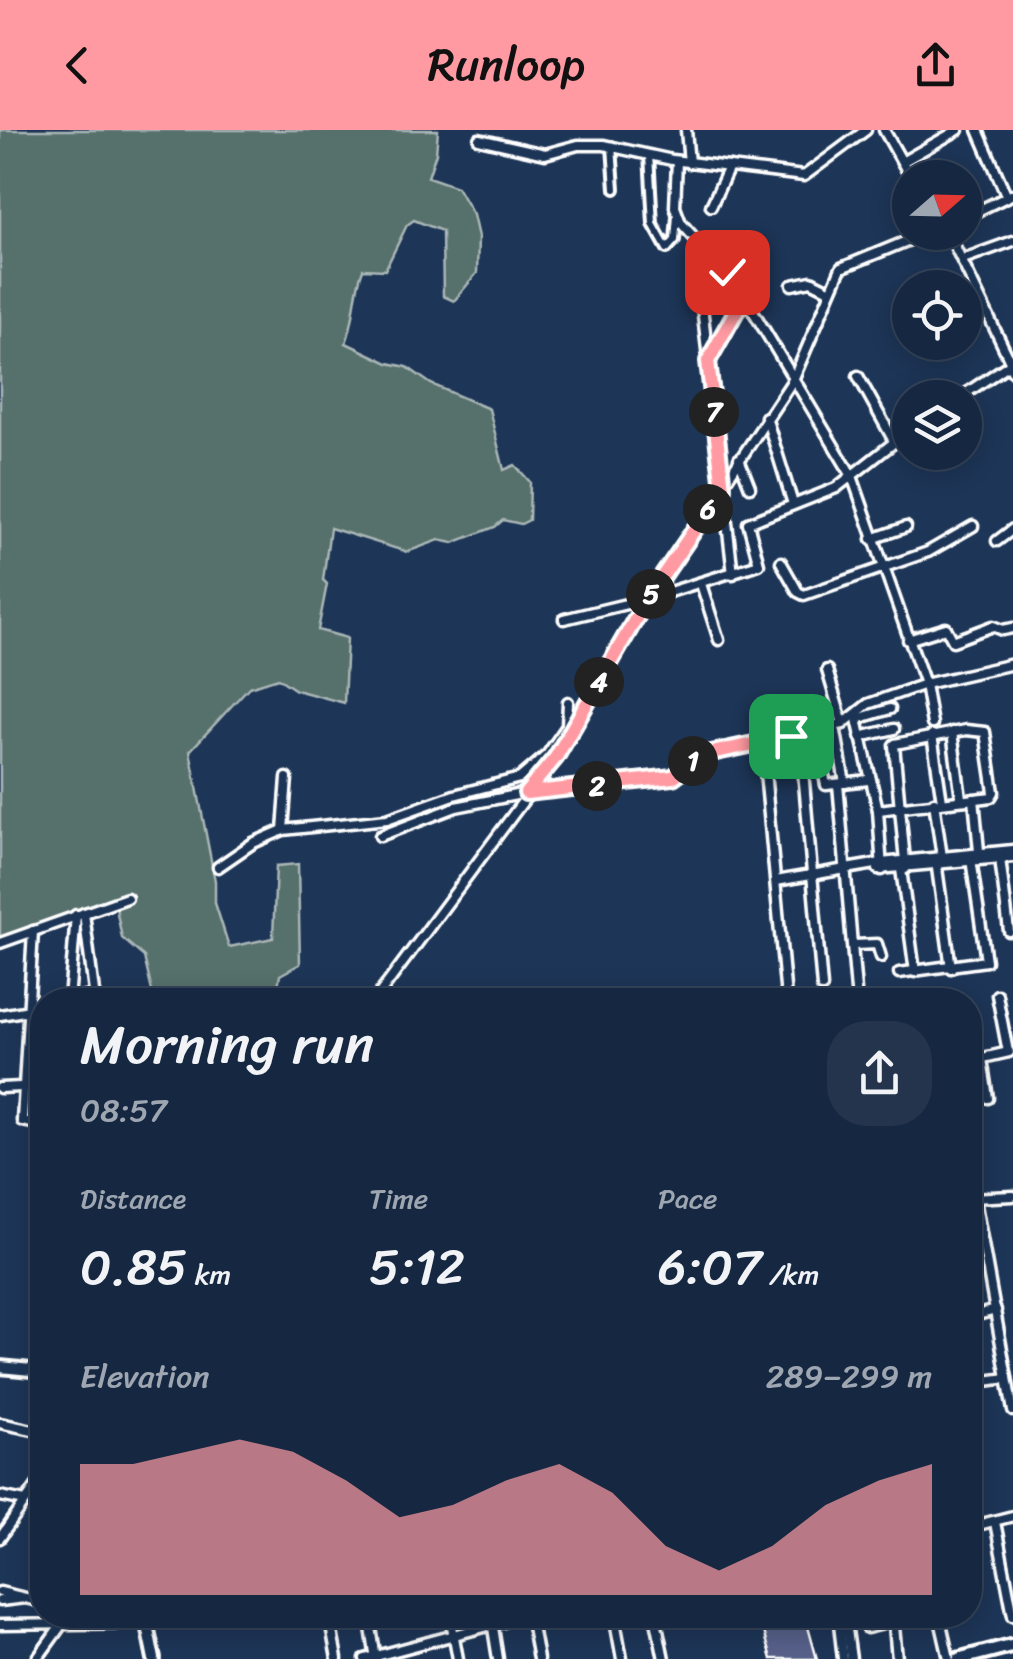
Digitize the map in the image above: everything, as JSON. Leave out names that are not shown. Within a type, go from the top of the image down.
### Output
[{"type":"main road","points":[[959,1659],[1013,1645]]},
{"type":"street","points":[[686,130],[689,162]]},
{"type":"street","points":[[479,139],[544,154],[578,145],[612,146],[677,161],[808,175],[866,130]]},
{"type":"street","points":[[884,130],[901,160]]},
{"type":"street","points":[[906,160],[958,130]]},
{"type":"street","points":[[978,130],[1010,196],[982,209]]},
{"type":"street","points":[[612,146],[615,189]]},
{"type":"street","points":[[648,155],[649,190],[655,206],[653,224],[667,249],[675,240],[677,161]]},
{"type":"street","points":[[711,206],[728,167]]},
{"type":"street","points":[[677,215],[744,297],[852,476],[926,684],[932,724]]},
{"type":"street","points":[[963,259],[1013,241]]},
{"type":"street","points":[[384,988],[564,746],[647,599],[793,380],[829,290],[848,263],[892,246]]},
{"type":"street","points":[[958,250],[1012,364],[982,383]]},
{"type":"street","points":[[792,285],[811,281],[829,290]]},
{"type":"street","points":[[708,361],[744,297]]},
{"type":"street","points":[[700,298],[732,574]]},
{"type":"street","points":[[858,376],[892,437]]},
{"type":"street","points":[[766,417],[794,504]]},
{"type":"street","points":[[564,619],[700,584],[761,562],[748,523],[836,488],[892,443]]},
{"type":"street","points":[[739,459],[750,487]]},
{"type":"street","points":[[872,539],[906,526]]},
{"type":"street","points":[[781,562],[802,595],[930,552],[973,526]]},
{"type":"street","points":[[997,541],[1013,529]]},
{"type":"street","points":[[700,584],[719,640]]},
{"type":"street","points":[[908,640],[946,628],[953,641],[995,626],[1001,630],[1013,628]]},
{"type":"street","points":[[380,836],[430,814],[526,793],[673,777],[702,755],[840,728],[868,704],[926,684],[1013,664]]},
{"type":"street","points":[[828,670],[840,728],[856,988]]},
{"type":"street","points":[[218,866],[253,843],[283,830],[387,819],[454,795],[520,778],[547,755],[567,726],[568,702]]},
{"type":"street","points":[[882,867],[878,810],[868,780],[858,717],[890,710]]},
{"type":"street","points":[[860,737],[894,729]]},
{"type":"street","points":[[952,732],[961,798]]},
{"type":"street","points":[[878,810],[900,807],[938,802],[961,798],[991,797],[994,792],[985,732],[952,732],[894,744],[900,807],[904,866],[915,972]]},
{"type":"street","points":[[932,735],[939,860],[951,968]]},
{"type":"street","points":[[785,988],[763,750],[795,742],[801,748],[822,987]]},
{"type":"street","points":[[818,751],[825,784],[868,780]]},
{"type":"street","points":[[283,830],[287,778]]},
{"type":"street","points":[[974,799],[979,852]]},
{"type":"street","points":[[776,881],[904,866],[979,852],[1006,855]]},
{"type":"street","points":[[939,860],[1006,855]]},
{"type":"street","points":[[1006,855],[1010,931]]},
{"type":"street","points":[[898,974],[986,961],[971,859]]},
{"type":"street","points":[[0,943],[127,898]]},
{"type":"street","points":[[80,914],[93,988]]},
{"type":"street","points":[[72,988],[80,914]]},
{"type":"street","points":[[30,1124],[23,1123],[23,1088],[34,931]]},
{"type":"street","points":[[854,945],[877,944],[880,957]]},
{"type":"street","points":[[988,1098],[982,1059],[1010,1052],[997,995]]},
{"type":"street","points":[[0,1015],[28,1011]]},
{"type":"street","points":[[0,1088],[30,1087]]},
{"type":"street","points":[[982,1198],[1013,1196]]},
{"type":"street","points":[[982,1242],[1009,1359],[1007,1378],[1013,1411]]},
{"type":"street","points":[[982,1314],[996,1310]]},
{"type":"street","points":[[0,1366],[30,1370]]},
{"type":"street","points":[[982,1381],[1007,1378]]},
{"type":"street","points":[[0,1423],[30,1429]]},
{"type":"street","points":[[0,1538],[30,1495]]},
{"type":"street","points":[[0,1496],[26,1501]]},
{"type":"street","points":[[982,1525],[1013,1516]]},
{"type":"street","points":[[994,1522],[1013,1614]]},
{"type":"street","points":[[0,1592],[18,1593],[30,1599]]},
{"type":"street","points":[[0,1601],[26,1598]]},
{"type":"street","points":[[0,1625],[30,1626]]},
{"type":"street","points":[[37,1659],[59,1628]]},
{"type":"street","points":[[145,1628],[154,1659]]},
{"type":"street","points":[[331,1628],[337,1659]]},
{"type":"street","points":[[371,1628],[376,1658]]},
{"type":"street","points":[[452,1628],[458,1659]]},
{"type":"street","points":[[365,1659],[473,1628]]},
{"type":"street","points":[[493,1628],[498,1659]]},
{"type":"street","points":[[532,1628],[538,1659]]},
{"type":"street","points":[[616,1628],[622,1659]]},
{"type":"street","points":[[658,1628],[664,1659]]},
{"type":"street","points":[[842,1628],[842,1659]]},
{"type":"street","points":[[845,1628],[852,1659]]},
{"type":"street","points":[[895,1628],[900,1659]]},
{"type":"street","points":[[942,1628],[948,1659]]},
{"type":"green space","points":[[0,130],[438,130],[428,177],[457,187],[473,215],[478,237],[477,273],[454,301],[443,296],[442,231],[414,220],[407,225],[385,270],[363,269],[346,343],[388,363],[407,367],[431,384],[489,409],[504,470],[515,465],[530,482],[529,520],[521,524],[503,520],[495,527],[453,543],[439,540],[407,552],[330,528],[323,580],[327,584],[318,630],[347,638],[344,703],[296,690],[278,678],[249,687],[190,751],[215,881],[215,903],[229,947],[273,938],[276,866],[298,864],[300,964],[280,975],[278,986],[151,988],[144,957],[122,938],[114,898],[0,937]]},
{"type":"building","points":[[762,1628],[808,1628],[817,1659],[771,1659]]},
{"type":"route","points":[[727,272],[744,297],[708,361],[723,488],[647,599],[556,757],[526,793],[673,777],[702,755],[791,736]]}]
